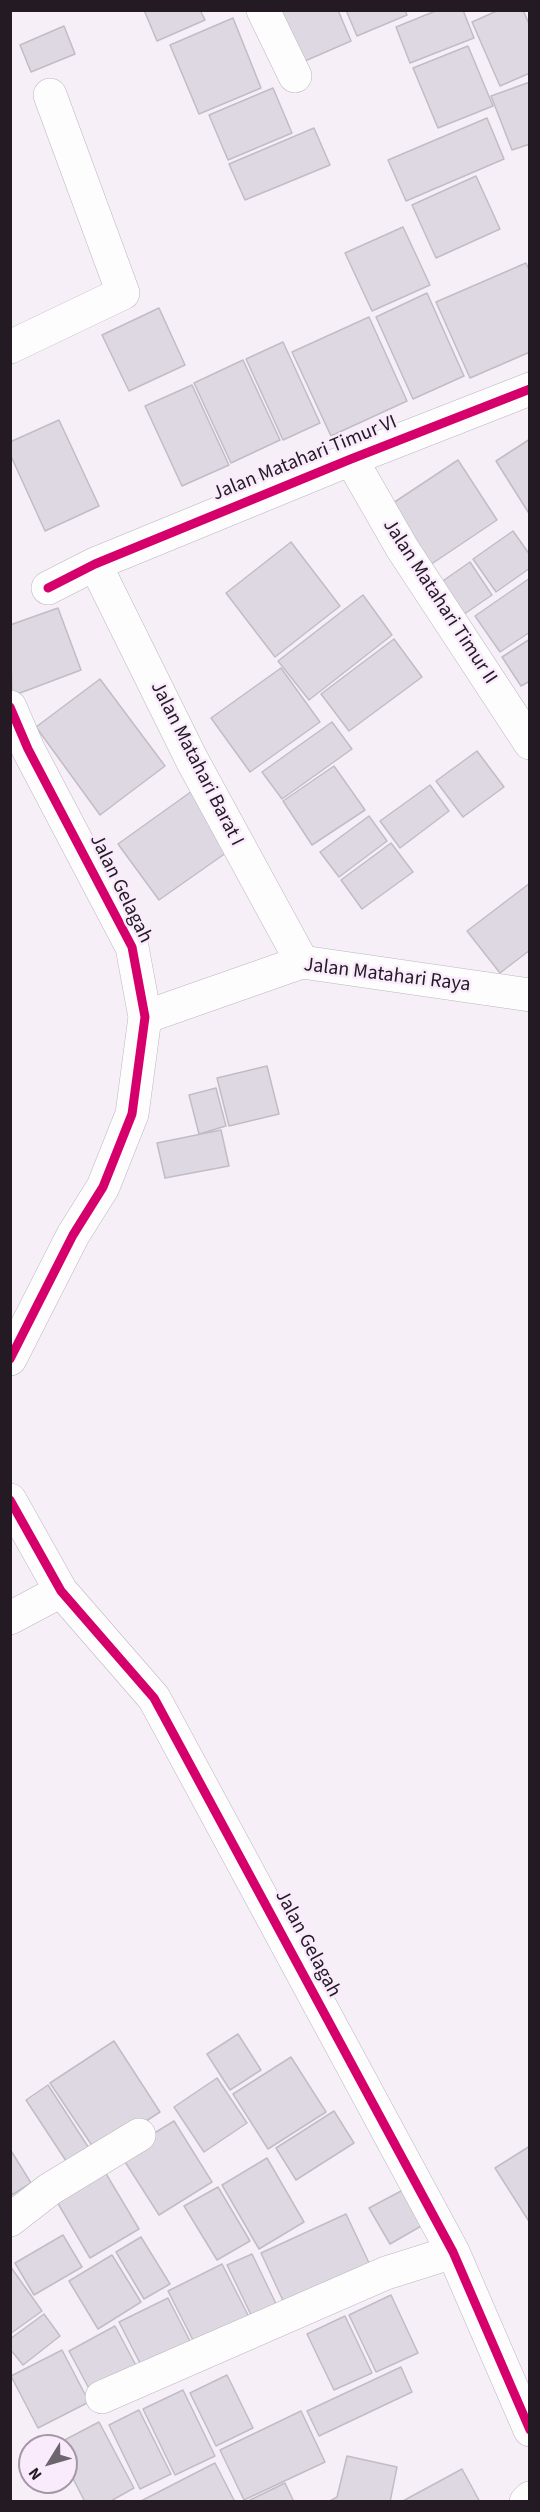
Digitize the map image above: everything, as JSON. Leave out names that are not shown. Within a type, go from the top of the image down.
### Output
[{"type":"street","points":[[263,10],[296,76]]},
{"type":"street","points":[[10,347],[123,293],[50,95]]},
{"type":"street","name":"Jalan Matahari Timur VI","points":[[48,588],[95,564],[351,459],[530,389]]},
{"type":"street","name":"Jalan Matahari Timur II","points":[[351,459],[402,548],[530,743]]},
{"type":"street","name":"Jalan Matahari Barat I","points":[[95,564],[192,760],[302,962]]},
{"type":"street","name":"Jalan Gelagah","points":[[10,707],[19,747],[132,947],[145,1017],[132,1114],[103,1187],[73,1235],[10,1359]]},
{"type":"street","name":"Jalan Matahari Raya","points":[[145,1017],[302,962],[524,990]]},
{"type":"street","name":"Jalan Gelagah","points":[[10,1500],[61,1591],[154,1698],[453,2252],[530,2430]]},
{"type":"street","points":[[10,1618],[61,1591]]},
{"type":"street","points":[[10,2220],[50,2189],[139,2135]]},
{"type":"street","points":[[102,2397],[386,2273],[453,2252]]},
{"type":"street","points":[[526,2502],[530,2498]]},
{"type":"building","points":[[144,10],[200,10],[205,20],[157,41]]},
{"type":"building","points":[[274,10],[338,10],[351,41],[298,64]]},
{"type":"building","points":[[346,10],[405,10],[407,15],[357,36]]},
{"type":"building","points":[[438,10],[463,10],[474,38],[410,63],[396,27]]},
{"type":"building","points":[[499,10],[523,10],[530,26],[530,73],[500,86],[472,22]]},
{"type":"building","points":[[233,18],[261,88],[199,114],[170,45]]},
{"type":"building","points":[[64,26],[75,54],[31,72],[20,45]]},
{"type":"building","points":[[468,46],[493,106],[438,128],[413,68]]},
{"type":"building","points":[[530,82],[530,144],[512,150],[491,96]]},
{"type":"building","points":[[273,88],[292,133],[228,160],[209,115]]},
{"type":"building","points":[[487,118],[504,159],[406,201],[388,160]]},
{"type":"building","points":[[314,128],[330,165],[245,200],[229,164]]},
{"type":"building","points":[[476,176],[500,229],[436,258],[412,205]]},
{"type":"building","points":[[403,227],[430,285],[372,311],[345,253]]},
{"type":"building","points":[[526,263],[530,272],[530,352],[470,378],[436,302]]},
{"type":"building","points":[[427,293],[464,376],[413,399],[376,317]]},
{"type":"building","points":[[159,308],[185,365],[129,391],[102,335]]},
{"type":"building","points":[[369,317],[407,401],[331,436],[292,352]]},
{"type":"building","points":[[283,342],[320,423],[283,440],[246,359]]},
{"type":"building","points":[[243,360],[280,440],[231,463],[194,383]]},
{"type":"building","points":[[192,385],[229,465],[182,486],[145,406]]},
{"type":"building","points":[[59,420],[99,506],[45,531],[10,454],[10,442]]},
{"type":"building","points":[[530,439],[530,515],[496,461]]},
{"type":"building","points":[[458,460],[497,520],[430,565],[390,505]]},
{"type":"building","points":[[513,531],[530,555],[530,568],[496,592],[473,559]]},
{"type":"building","points":[[291,542],[340,606],[275,657],[226,593]]},
{"type":"building","points":[[470,562],[492,595],[460,617],[437,585]]},
{"type":"building","points":[[530,578],[530,632],[500,652],[475,616]]},
{"type":"building","points":[[363,595],[392,635],[309,700],[278,661]]},
{"type":"building","points":[[58,608],[81,670],[12,696],[10,625]]},
{"type":"building","points":[[394,639],[422,677],[349,731],[321,694]]},
{"type":"building","points":[[530,639],[530,681],[521,686],[502,657]]},
{"type":"building","points":[[281,668],[320,722],[250,772],[211,718]]},
{"type":"building","points":[[100,679],[165,766],[100,815],[36,727]]},
{"type":"building","points":[[332,722],[352,749],[282,799],[262,772]]},
{"type":"building","points":[[477,751],[504,787],[463,817],[436,781]]},
{"type":"building","points":[[334,766],[365,810],[312,845],[283,801]]},
{"type":"building","points":[[430,785],[449,811],[400,848],[380,821]]},
{"type":"building","points":[[192,791],[233,848],[159,900],[118,844]]},
{"type":"building","points":[[369,816],[387,841],[339,877],[320,852]]},
{"type":"building","points":[[391,843],[413,872],[362,909],[341,880]]},
{"type":"building","points":[[530,883],[530,950],[500,973],[467,931]]},
{"type":"building","points":[[267,1066],[279,1114],[229,1126],[217,1078]]},
{"type":"building","points":[[216,1088],[226,1126],[199,1134],[189,1095]]},
{"type":"building","points":[[221,1130],[229,1166],[165,1178],[157,1143]]},
{"type":"building","points":[[238,2034],[261,2070],[230,2090],[207,2054]]},
{"type":"building","points":[[114,2041],[160,2112],[97,2153],[50,2083]]},
{"type":"building","points":[[291,2057],[326,2112],[268,2149],[233,2094]]},
{"type":"building","points":[[217,2078],[247,2123],[204,2152],[174,2107]]},
{"type":"building","points":[[48,2085],[94,2156],[72,2170],[26,2100]]},
{"type":"building","points":[[334,2111],[354,2143],[296,2180],[276,2148]]},
{"type":"building","points":[[174,2121],[212,2182],[159,2215],[120,2154]]},
{"type":"building","points":[[530,2146],[530,2223],[495,2168]]},
{"type":"building","points":[[10,2149],[31,2183],[10,2196]]},
{"type":"building","points":[[267,2158],[304,2222],[259,2249],[222,2185]]},
{"type":"building","points":[[102,2167],[139,2229],[90,2258],[53,2195]]},
{"type":"building","points":[[218,2187],[250,2241],[217,2260],[184,2206]]},
{"type":"building","points":[[403,2190],[423,2225],[390,2244],[369,2208]]},
{"type":"building","points":[[346,2214],[370,2265],[285,2305],[261,2253]]},
{"type":"building","points":[[63,2235],[82,2267],[34,2295],[15,2263]]},
{"type":"building","points":[[141,2237],[170,2284],[144,2299],[116,2252]]},
{"type":"building","points":[[252,2254],[279,2310],[254,2321],[227,2265]]},
{"type":"building","points":[[112,2255],[141,2302],[98,2329],[69,2281]]},
{"type":"building","points":[[222,2264],[250,2319],[196,2346],[168,2291]]},
{"type":"building","points":[[10,2266],[42,2311],[10,2334]]},
{"type":"building","points":[[391,2295],[418,2353],[376,2372],[349,2315]]},
{"type":"building","points":[[168,2298],[192,2345],[143,2369],[119,2322]]},
{"type":"building","points":[[44,2314],[60,2336],[23,2365],[10,2349],[10,2339]]},
{"type":"building","points":[[345,2316],[372,2373],[334,2390],[307,2334]]},
{"type":"building","points":[[115,2326],[139,2371],[93,2396],[69,2351]]},
{"type":"building","points":[[62,2350],[89,2402],[38,2428],[11,2376]]},
{"type":"building","points":[[401,2367],[412,2392],[319,2436],[307,2411]]},
{"type":"building","points":[[227,2375],[253,2428],[216,2446],[190,2393]]},
{"type":"building","points":[[183,2390],[215,2456],[175,2475],[143,2409]]},
{"type":"building","points":[[139,2410],[171,2474],[140,2489],[109,2425]]},
{"type":"building","points":[[301,2411],[325,2462],[244,2500],[220,2450]]},
{"type":"building","points":[[99,2422],[134,2488],[109,2502],[85,2502],[78,2488],[78,2434],[76,2434]]},
{"type":"building","points":[[347,2456],[397,2467],[390,2502],[328,2502],[337,2497]]},
{"type":"building","points":[[215,2463],[235,2502],[139,2502]]},
{"type":"building","points":[[462,2469],[480,2502],[401,2502]]},
{"type":"building","points":[[285,2483],[294,2502],[246,2502]]},
{"type":"cycle path","points":[[48,588],[95,564],[351,459],[530,389]]},
{"type":"cycle path","points":[[10,707],[28,749],[132,947],[145,1017],[132,1114],[103,1187],[73,1235],[10,1359]]},
{"type":"cycle path","points":[[10,1500],[61,1591],[154,1698],[453,2252],[530,2430]]}]
